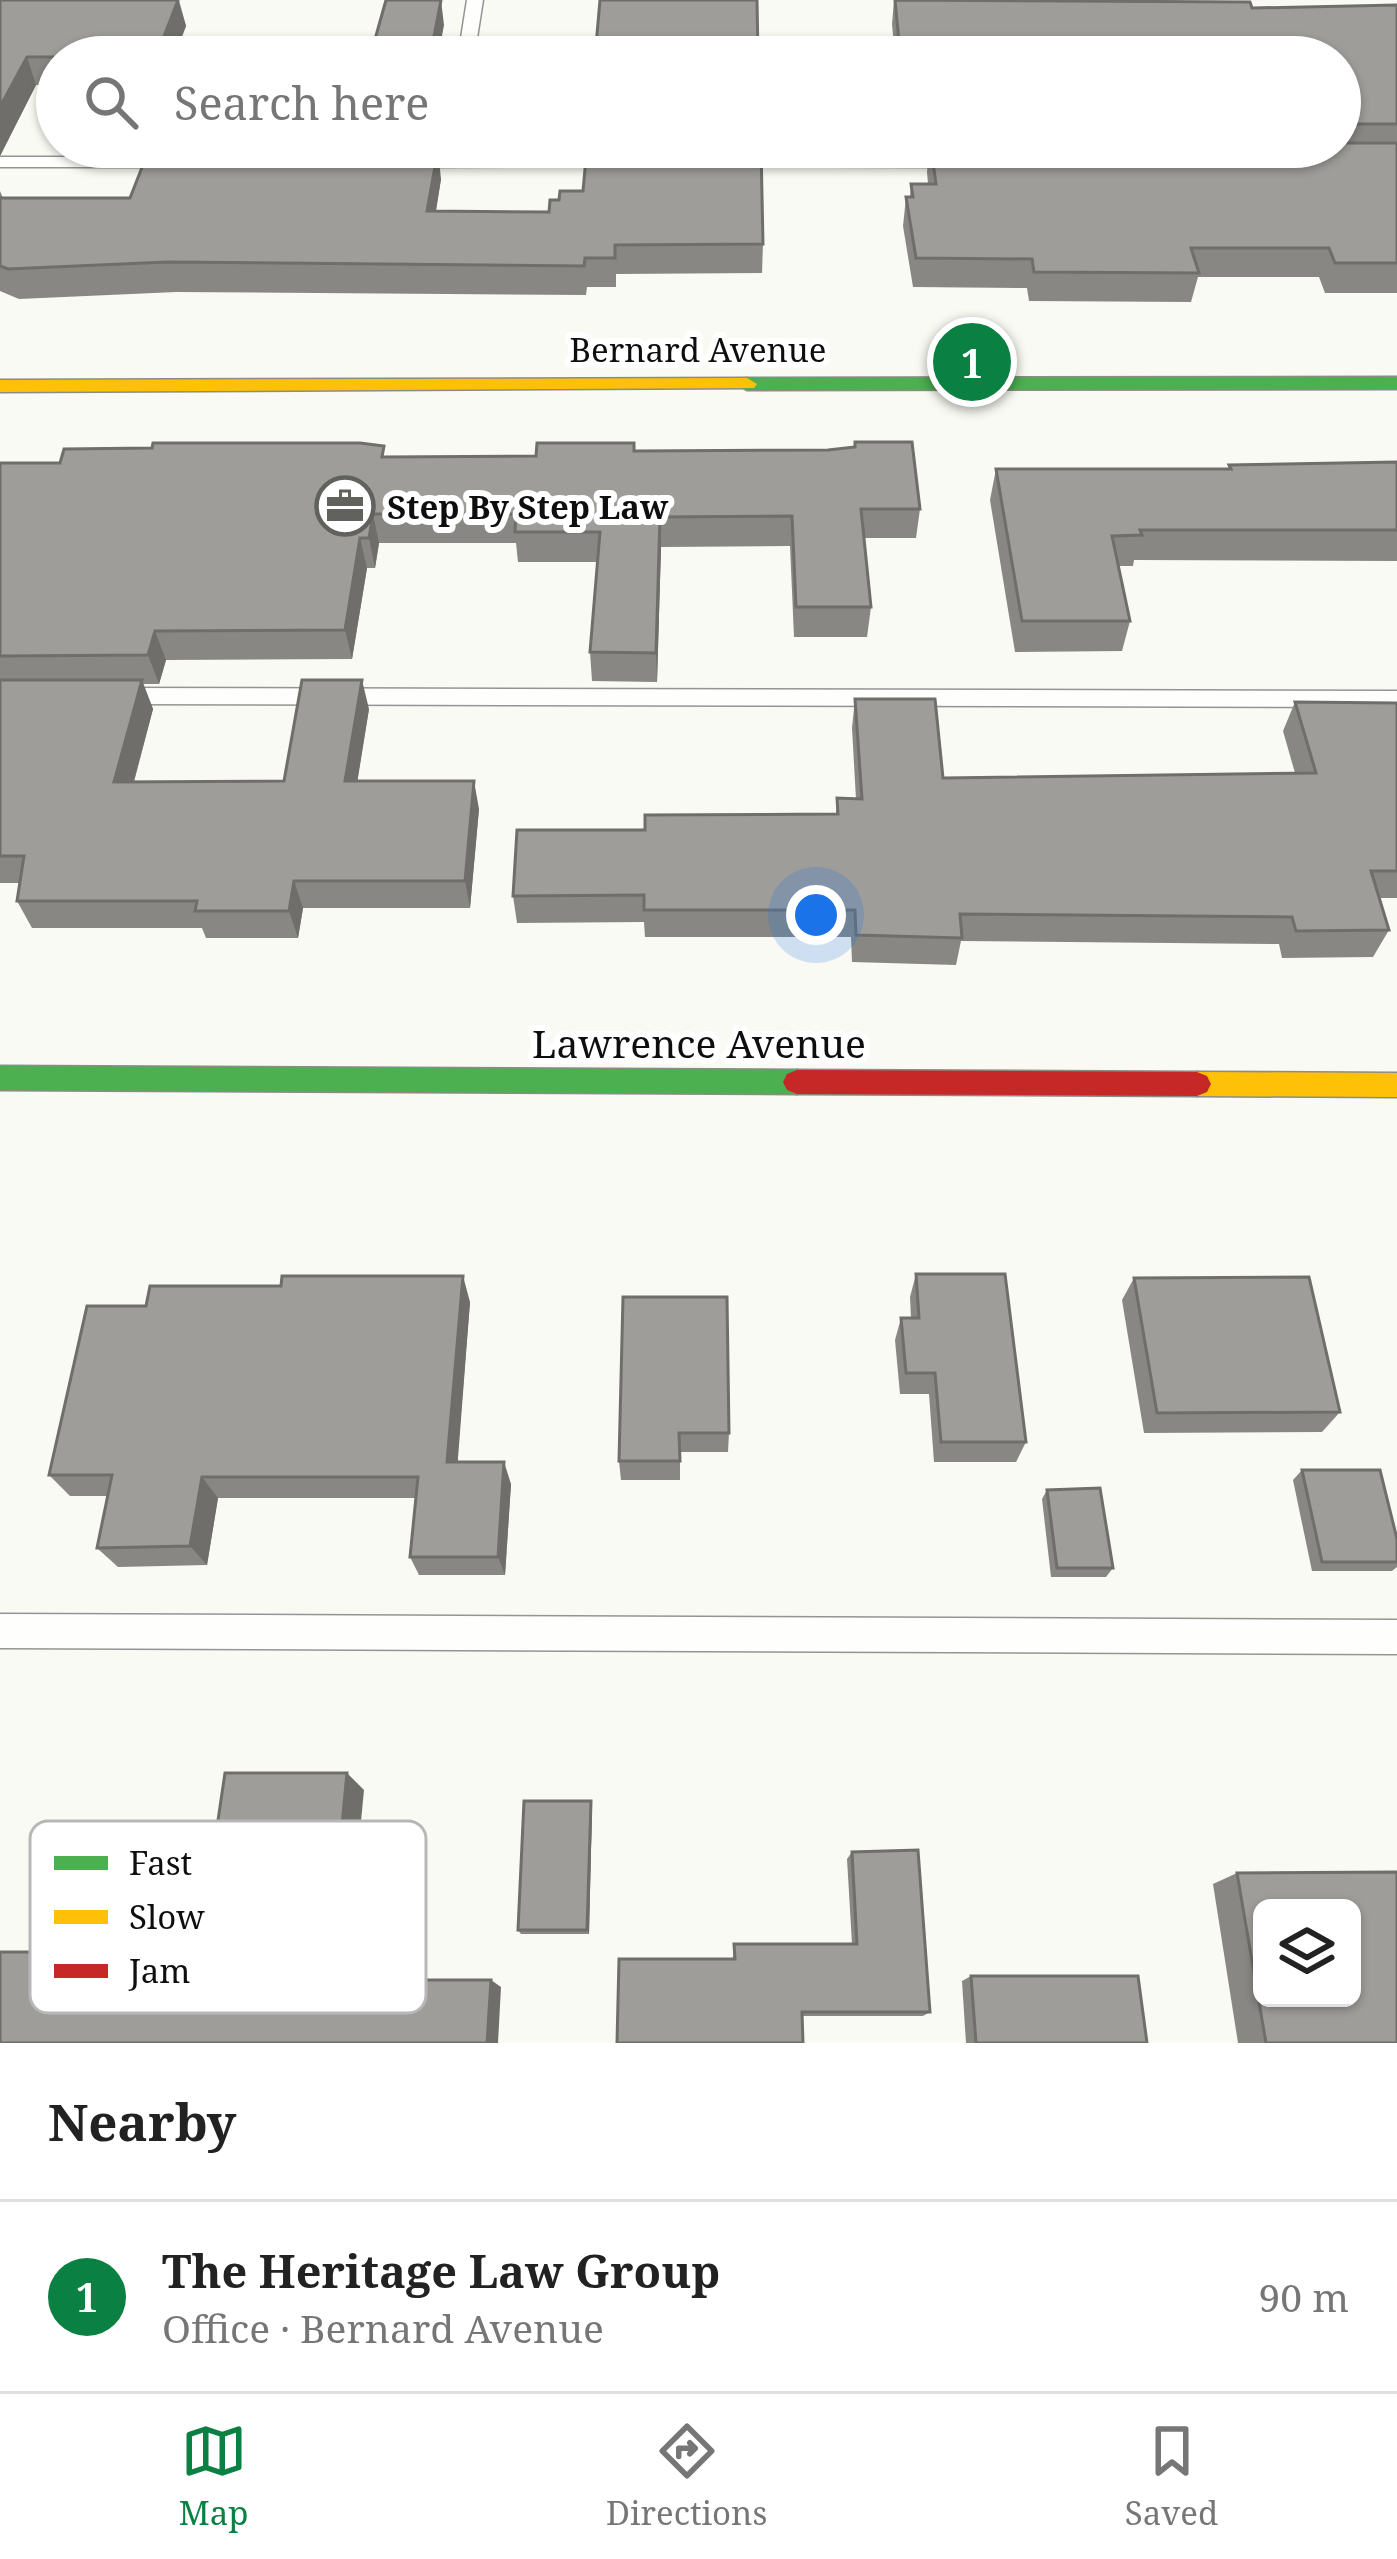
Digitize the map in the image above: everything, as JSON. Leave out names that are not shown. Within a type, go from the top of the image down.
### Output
[{"type":"street","name":"Bernard Avenue","points":[[0,386],[1397,383]]},
{"type":"street","name":"Lawrence Avenue","points":[[0,1078],[1397,1085]]},
{"type":"lane","points":[[469,36],[475,0]]},
{"type":"lane","points":[[0,162],[36,162]]},
{"type":"lane","points":[[95,696],[1397,699]]},
{"type":"lane","points":[[0,1631],[1397,1636]]},
{"type":"building","points":[[0,0],[178,0],[164,36],[36,36],[36,57],[27,57],[0,107]]},
{"type":"building","points":[[386,0],[441,0],[434,36],[376,36]]},
{"type":"building","points":[[600,0],[757,0],[758,36],[597,36]]},
{"type":"building","points":[[895,0],[1250,2],[1252,8],[1397,5],[1397,124],[1361,124],[1361,36],[898,36]]},
{"type":"building","points":[[1361,143],[1397,143],[1397,263],[1335,263],[1329,248],[1191,248],[1199,273],[1034,272],[1032,259],[916,258],[906,197],[913,197],[911,184],[936,184],[934,168],[1361,168]]},
{"type":"building","points":[[142,168],[435,168],[427,211],[549,212],[550,200],[559,200],[560,191],[583,191],[585,168],[761,168],[763,244],[615,245],[615,258],[585,258],[584,266],[167,262],[0,266],[0,198],[130,198]]},
{"type":"building","points":[[855,442],[912,442],[920,509],[861,509],[871,607],[796,607],[792,516],[660,517],[656,653],[590,652],[600,532],[515,532],[516,514],[373,514],[369,538],[360,538],[345,630],[155,631],[148,655],[0,656],[0,463],[60,463],[64,449],[152,448],[153,443],[360,443],[384,446],[382,457],[536,456],[537,443],[634,443],[634,451],[828,450],[855,447]]},
{"type":"building","points":[[1397,462],[1397,530],[1140,530],[1142,535],[1112,536],[1130,621],[1022,621],[996,469],[1231,469],[1229,465]]},
{"type":"building","points":[[0,680],[142,680],[114,782],[284,781],[302,680],[362,680],[345,781],[474,781],[465,881],[294,881],[289,911],[195,911],[197,901],[17,901],[24,856],[0,856]]},
{"type":"building","points":[[855,699],[935,699],[943,778],[1316,773],[1295,702],[1397,703],[1397,871],[1371,871],[1389,930],[1296,931],[1292,917],[960,914],[962,938],[856,935],[855,910],[644,910],[644,895],[513,896],[517,830],[645,830],[645,815],[838,814],[837,798],[862,799]]},
{"type":"building","points":[[916,1274],[1005,1274],[1026,1442],[941,1442],[935,1373],[906,1373],[901,1318],[919,1318]]},
{"type":"building","points":[[282,1276],[463,1276],[447,1462],[504,1462],[498,1557],[410,1557],[418,1477],[202,1477],[190,1546],[97,1548],[112,1475],[49,1475],[87,1306],[146,1306],[150,1286],[281,1286]]},
{"type":"building","points":[[1309,1277],[1340,1412],[1157,1413],[1134,1278]]},
{"type":"building","points":[[623,1297],[727,1297],[729,1433],[679,1433],[680,1461],[619,1461]]},
{"type":"building","points":[[1302,1470],[1380,1470],[1397,1539],[1397,1562],[1322,1562]]},
{"type":"building","points":[[1100,1488],[1113,1568],[1057,1568],[1047,1490]]},
{"type":"building","points":[[225,1773],[347,1773],[342,1821],[218,1821]]},
{"type":"building","points":[[524,1801],[591,1801],[587,1930],[518,1930]]},
{"type":"building","points":[[918,1850],[930,2012],[802,2012],[803,2043],[617,2043],[619,1959],[735,1959],[734,1944],[857,1944],[852,1852]]},
{"type":"building","points":[[1397,1872],[1397,2043],[1266,2043],[1260,2007],[1361,2007],[1361,1899],[1253,1899],[1253,1967],[1237,1873]]},
{"type":"building","points":[[0,1952],[30,1952],[30,2013],[426,2013],[426,1980],[491,1980],[487,2043],[0,2043]]},
{"type":"building","points":[[971,1976],[1138,1976],[1147,2043],[976,2043]]},
{"type":"traffic: fast","points":[[747,384],[1397,383]]},
{"type":"traffic: fast","points":[[0,1078],[797,1082]]},
{"type":"traffic: slow","points":[[0,386],[747,384]]},
{"type":"traffic: slow","points":[[1197,1084],[1397,1085]]},
{"type":"traffic: jam","points":[[797,1082],[1197,1084]]},
{"type":"place","name":"The Heritage Law Group","points":[[972,362]]},
{"type":"place","name":"Step By Step Law","points":[[345,506]]}]
